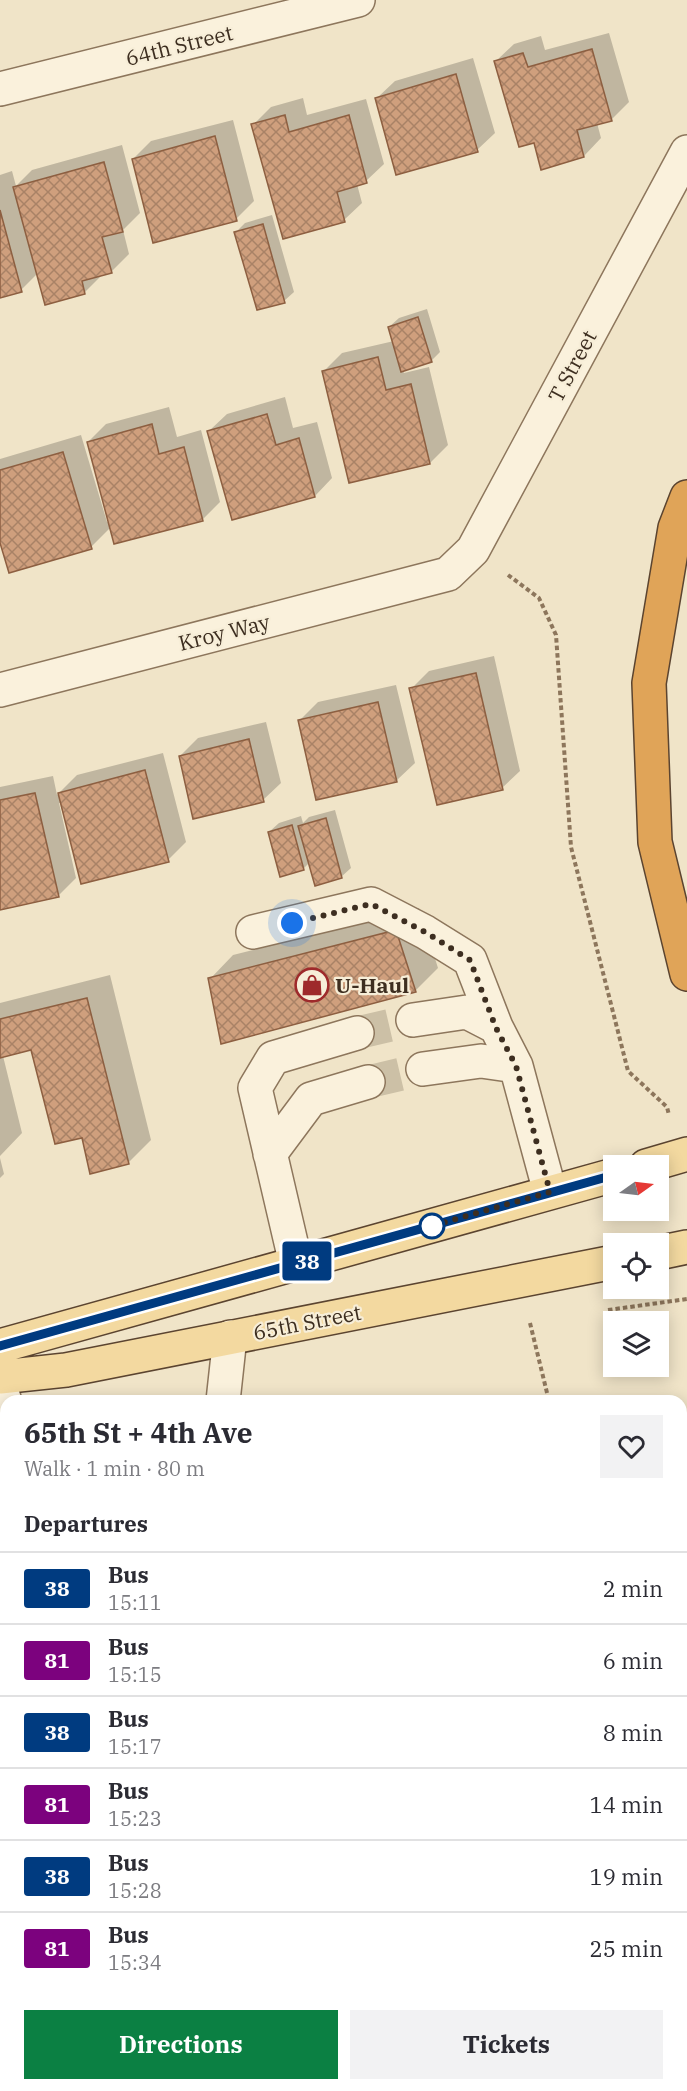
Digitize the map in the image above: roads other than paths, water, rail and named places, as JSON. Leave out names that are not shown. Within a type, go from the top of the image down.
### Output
[{"type":"highway","points":[[687,497],[675,528],[649,684],[655,842],[687,974]]},
{"type":"main road","points":[[0,1346],[603,1177]]},
{"type":"main road","points":[[669,1251],[687,1247]]},
{"type":"main road","name":"65th Street","points":[[0,1377],[66,1370],[603,1264]]},
{"type":"street","name":"64th Street","points":[[0,89],[358,0]]},
{"type":"street","name":"T Street","points":[[448,574],[473,550],[687,152]]},
{"type":"street","name":"Kroy Way","points":[[0,690],[448,574]]},
{"type":"street","points":[[253,932],[371,904],[425,932],[470,960],[496,1028],[516,1066],[550,1192]]},
{"type":"street","points":[[413,1020],[467,1012],[496,1028]]},
{"type":"street","points":[[296,1264],[255,1088],[273,1058],[357,1033]]},
{"type":"street","points":[[423,1069],[481,1061],[516,1066]]},
{"type":"street","points":[[270,1154],[311,1099],[368,1082]]},
{"type":"street","points":[[224,1395],[230,1337]]},
{"type":"tunnel","points":[[357,1033],[413,1020]]},
{"type":"tunnel","points":[[368,1082],[423,1069]]},
{"type":"place","name":"U-Haul","points":[[312,985]]}]
